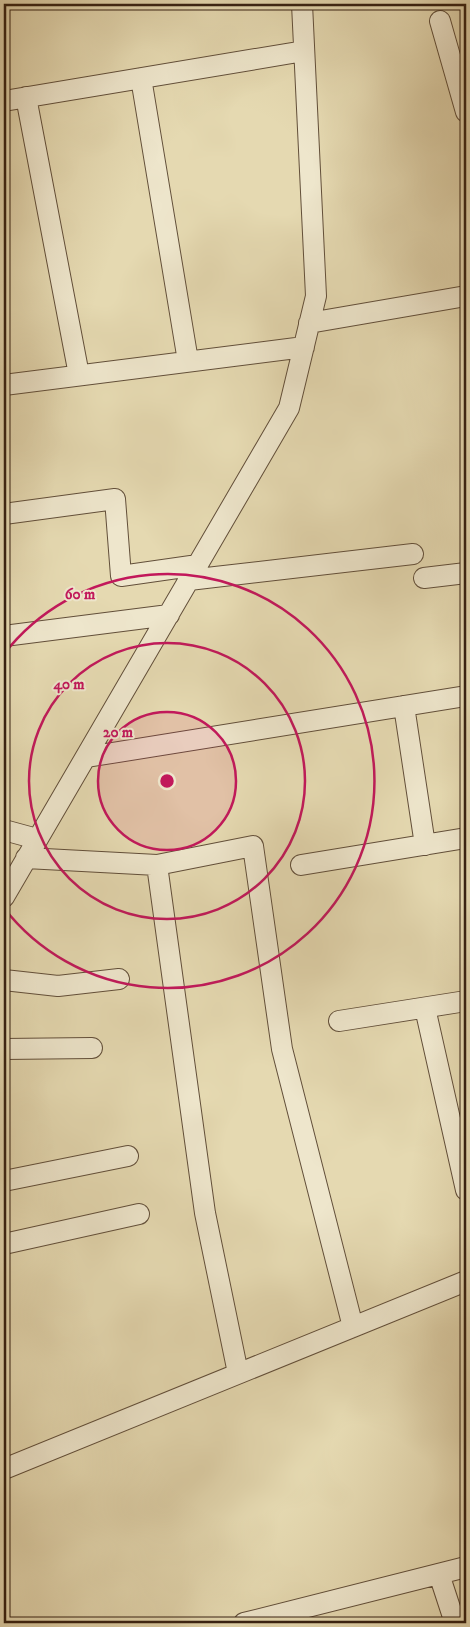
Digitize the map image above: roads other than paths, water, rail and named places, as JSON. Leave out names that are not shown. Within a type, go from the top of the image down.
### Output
[{"type":"street","points":[[4,897],[289,408],[316,296],[302,4]]},
{"type":"street","points":[[440,21],[466,112]]},
{"type":"street","points":[[4,101],[304,52]]},
{"type":"street","points":[[141,78],[188,362]]},
{"type":"street","points":[[26,97],[79,375]]},
{"type":"street","points":[[309,323],[466,296]]},
{"type":"street","points":[[4,384],[304,347]]},
{"type":"street","points":[[4,514],[115,499],[121,576],[413,554]]},
{"type":"street","points":[[424,578],[466,573]]},
{"type":"street","points":[[4,636],[169,615]]},
{"type":"street","points":[[87,756],[466,696]]},
{"type":"street","points":[[404,706],[425,845]]},
{"type":"street","points":[[4,830],[37,839]]},
{"type":"street","points":[[300,865],[466,838]]},
{"type":"street","points":[[26,858],[157,865],[253,846],[282,1049],[353,1327]]},
{"type":"street","points":[[157,865],[205,1213],[238,1373]]},
{"type":"street","points":[[4,980],[58,986],[119,979]]},
{"type":"street","points":[[339,1021],[466,1001]]},
{"type":"street","points":[[425,1008],[466,1190]]},
{"type":"street","points":[[4,1049],[92,1048]]},
{"type":"street","points":[[4,1181],[128,1156]]},
{"type":"street","points":[[4,1244],[139,1214]]},
{"type":"street","points":[[4,1468],[466,1281]]},
{"type":"street","points":[[244,1623],[466,1566]]},
{"type":"street","points":[[439,1574],[455,1623]]}]
